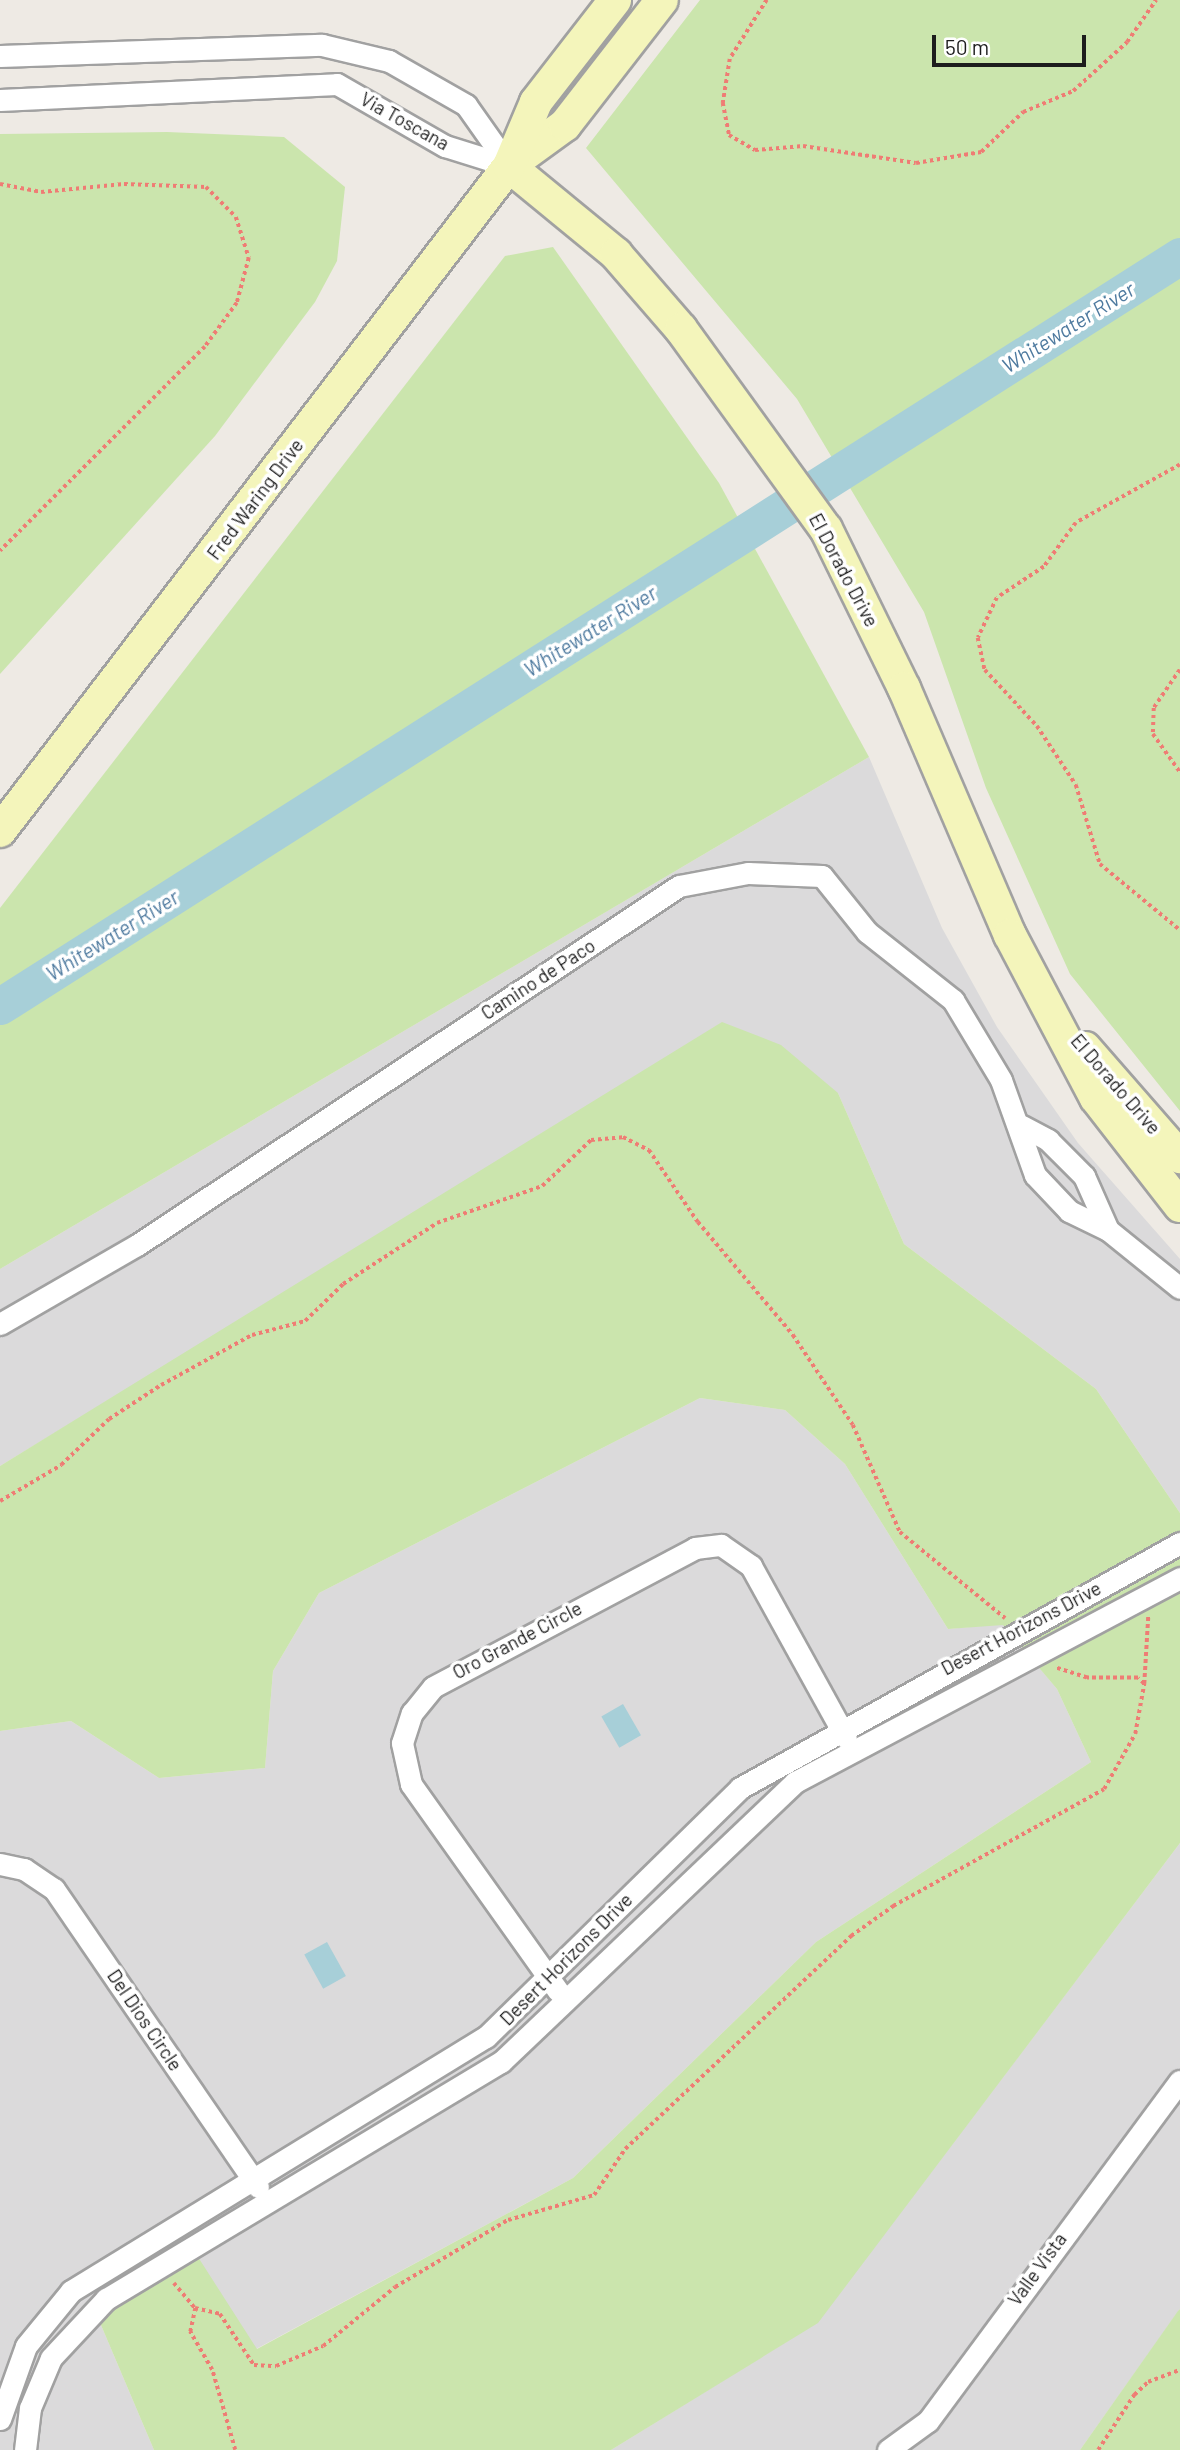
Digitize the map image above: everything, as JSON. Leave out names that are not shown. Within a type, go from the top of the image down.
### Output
[{"type":"main road","name":"Fred Waring Drive","points":[[0,831],[509,166],[536,102],[615,0]]},
{"type":"main road","name":"Fred Waring Drive","points":[[509,166],[565,125],[662,0]]},
{"type":"main road","name":"El Dorado Drive","points":[[509,166],[616,254],[681,329],[826,529],[904,688],[1010,935],[1053,1010],[1096,1098],[1180,1206]]},
{"type":"main road","name":"El Dorado Drive","points":[[1053,1010],[1180,1157]]},
{"type":"street","name":"Via Toscana","points":[[0,56],[323,45],[389,61],[466,105],[509,166]]},
{"type":"street","name":"Via Toscana","points":[[0,100],[337,85],[445,146],[509,166]]},
{"type":"street","name":"Camino de Paco","points":[[0,1324],[137,1245],[679,886],[748,873],[822,876],[867,932],[953,1000],[979,1035],[1022,1126],[1025,1160],[1053,1198],[1108,1230],[1180,1288]]},
{"type":"street","name":"Camino de Paco","points":[[1022,1126],[1048,1140],[1084,1176],[1108,1230]]},
{"type":"street","name":"Desert Horizons Drive","points":[[0,2419],[7,2369],[40,2325],[71,2291],[251,2177],[465,2052],[549,1981],[740,1788],[841,1727],[1180,1543]]},
{"type":"street","name":"Oro Grande Circle","points":[[569,2003],[549,1981],[411,1784],[402,1743],[412,1713],[433,1687],[695,1548],[721,1545],[751,1566],[852,1750]]},
{"type":"street","name":"Desert Horizons Drive","points":[[25,2450],[38,2384],[85,2316],[158,2268],[501,2062],[569,2003],[766,1804],[852,1750],[1180,1578]]},
{"type":"street","name":"Del Dios Circle","points":[[0,1864],[24,1869],[54,1889],[269,2203]]},
{"type":"street","name":"Valle Vista","points":[[888,2450],[928,2421],[1180,2081]]},
{"type":"street","points":[[7,2369],[38,2384]]},
{"type":"path","points":[[767,0],[730,59],[723,103],[729,135],[755,150],[803,146],[916,163],[981,152],[1023,112],[1073,91],[1127,42],[1156,0]]},
{"type":"path","points":[[0,184],[41,192],[124,184],[206,187],[236,217],[249,258],[237,303],[205,347],[0,551]]},
{"type":"path","points":[[1180,464],[1076,523],[1044,567],[997,598],[978,638],[985,670],[1037,726],[1076,785],[1100,864],[1180,930]]},
{"type":"path","points":[[1180,670],[1154,708],[1153,734],[1180,772]]},
{"type":"path","points":[[0,1501],[61,1465],[99,1427],[161,1385],[252,1335],[305,1321],[343,1284],[437,1223],[534,1190],[591,1140],[624,1137],[649,1150],[698,1222],[793,1335],[853,1425],[900,1532],[1009,1621]]},
{"type":"path","points":[[158,2268],[195,2308],[219,2314],[254,2365],[276,2366],[323,2346],[395,2287],[508,2220],[594,2195],[625,2148],[851,1936],[893,1906],[1104,1789],[1135,1734],[1144,1684],[1149,1624],[1144,1597]]},
{"type":"path","points":[[1048,1660],[1067,1675],[1138,1678],[1144,1684]]},
{"type":"path","points":[[195,2308],[190,2332],[212,2370],[235,2450]]},
{"type":"path","points":[[1098,2450],[1134,2395],[1148,2382],[1180,2370]]},
{"type":"shaded area","points":[[869,757],[942,928],[997,1027],[1078,1143],[1180,1259],[1180,1513],[1096,1389],[904,1244],[838,1093],[274,1300],[0,1466],[0,1269]]},
{"type":"shaded area","points":[[700,1398],[785,1410],[845,1464],[948,1629],[1003,1624],[1057,1689],[1091,1762],[816,1942],[573,2178],[256,2349],[98,2318],[154,2450],[0,2450],[0,1731],[71,1721],[159,1778],[265,1768],[273,1671],[319,1593]]},
{"type":"shaded area","points":[[1180,1843],[1180,2309],[1080,2450],[611,2450],[818,2322]]},
{"type":"green space","points":[[700,0],[1180,0],[1180,1111],[1070,974],[986,788],[924,612],[797,399],[586,148]]},
{"type":"green space","points":[[167,132],[284,137],[345,187],[337,261],[315,302],[215,436],[0,674],[0,134]]},
{"type":"green space","points":[[553,247],[719,483],[869,757],[0,1269],[0,908],[505,256]]},
{"type":"green space","points":[[722,1022],[781,1045],[838,1093],[904,1244],[1096,1389],[1180,1513],[1180,1843],[818,2323],[611,2450],[154,2450],[98,2318],[198,2257],[257,2349],[573,2178],[816,1942],[1091,1762],[1057,1689],[1003,1625],[948,1629],[845,1464],[785,1410],[700,1398],[319,1593],[273,1671],[265,1768],[159,1778],[71,1721],[0,1731],[0,1466]]},
{"type":"green space","points":[[1180,2309],[1180,2450],[1080,2450],[1178,2311]]},
{"type":"water","points":[[623,1704],[641,1735],[619,1748],[601,1716]]},
{"type":"water","points":[[327,1942],[346,1976],[323,1989],[304,1955]]},
{"type":"waterway","name":"Whitewater River","points":[[0,1006],[1180,256]]}]
